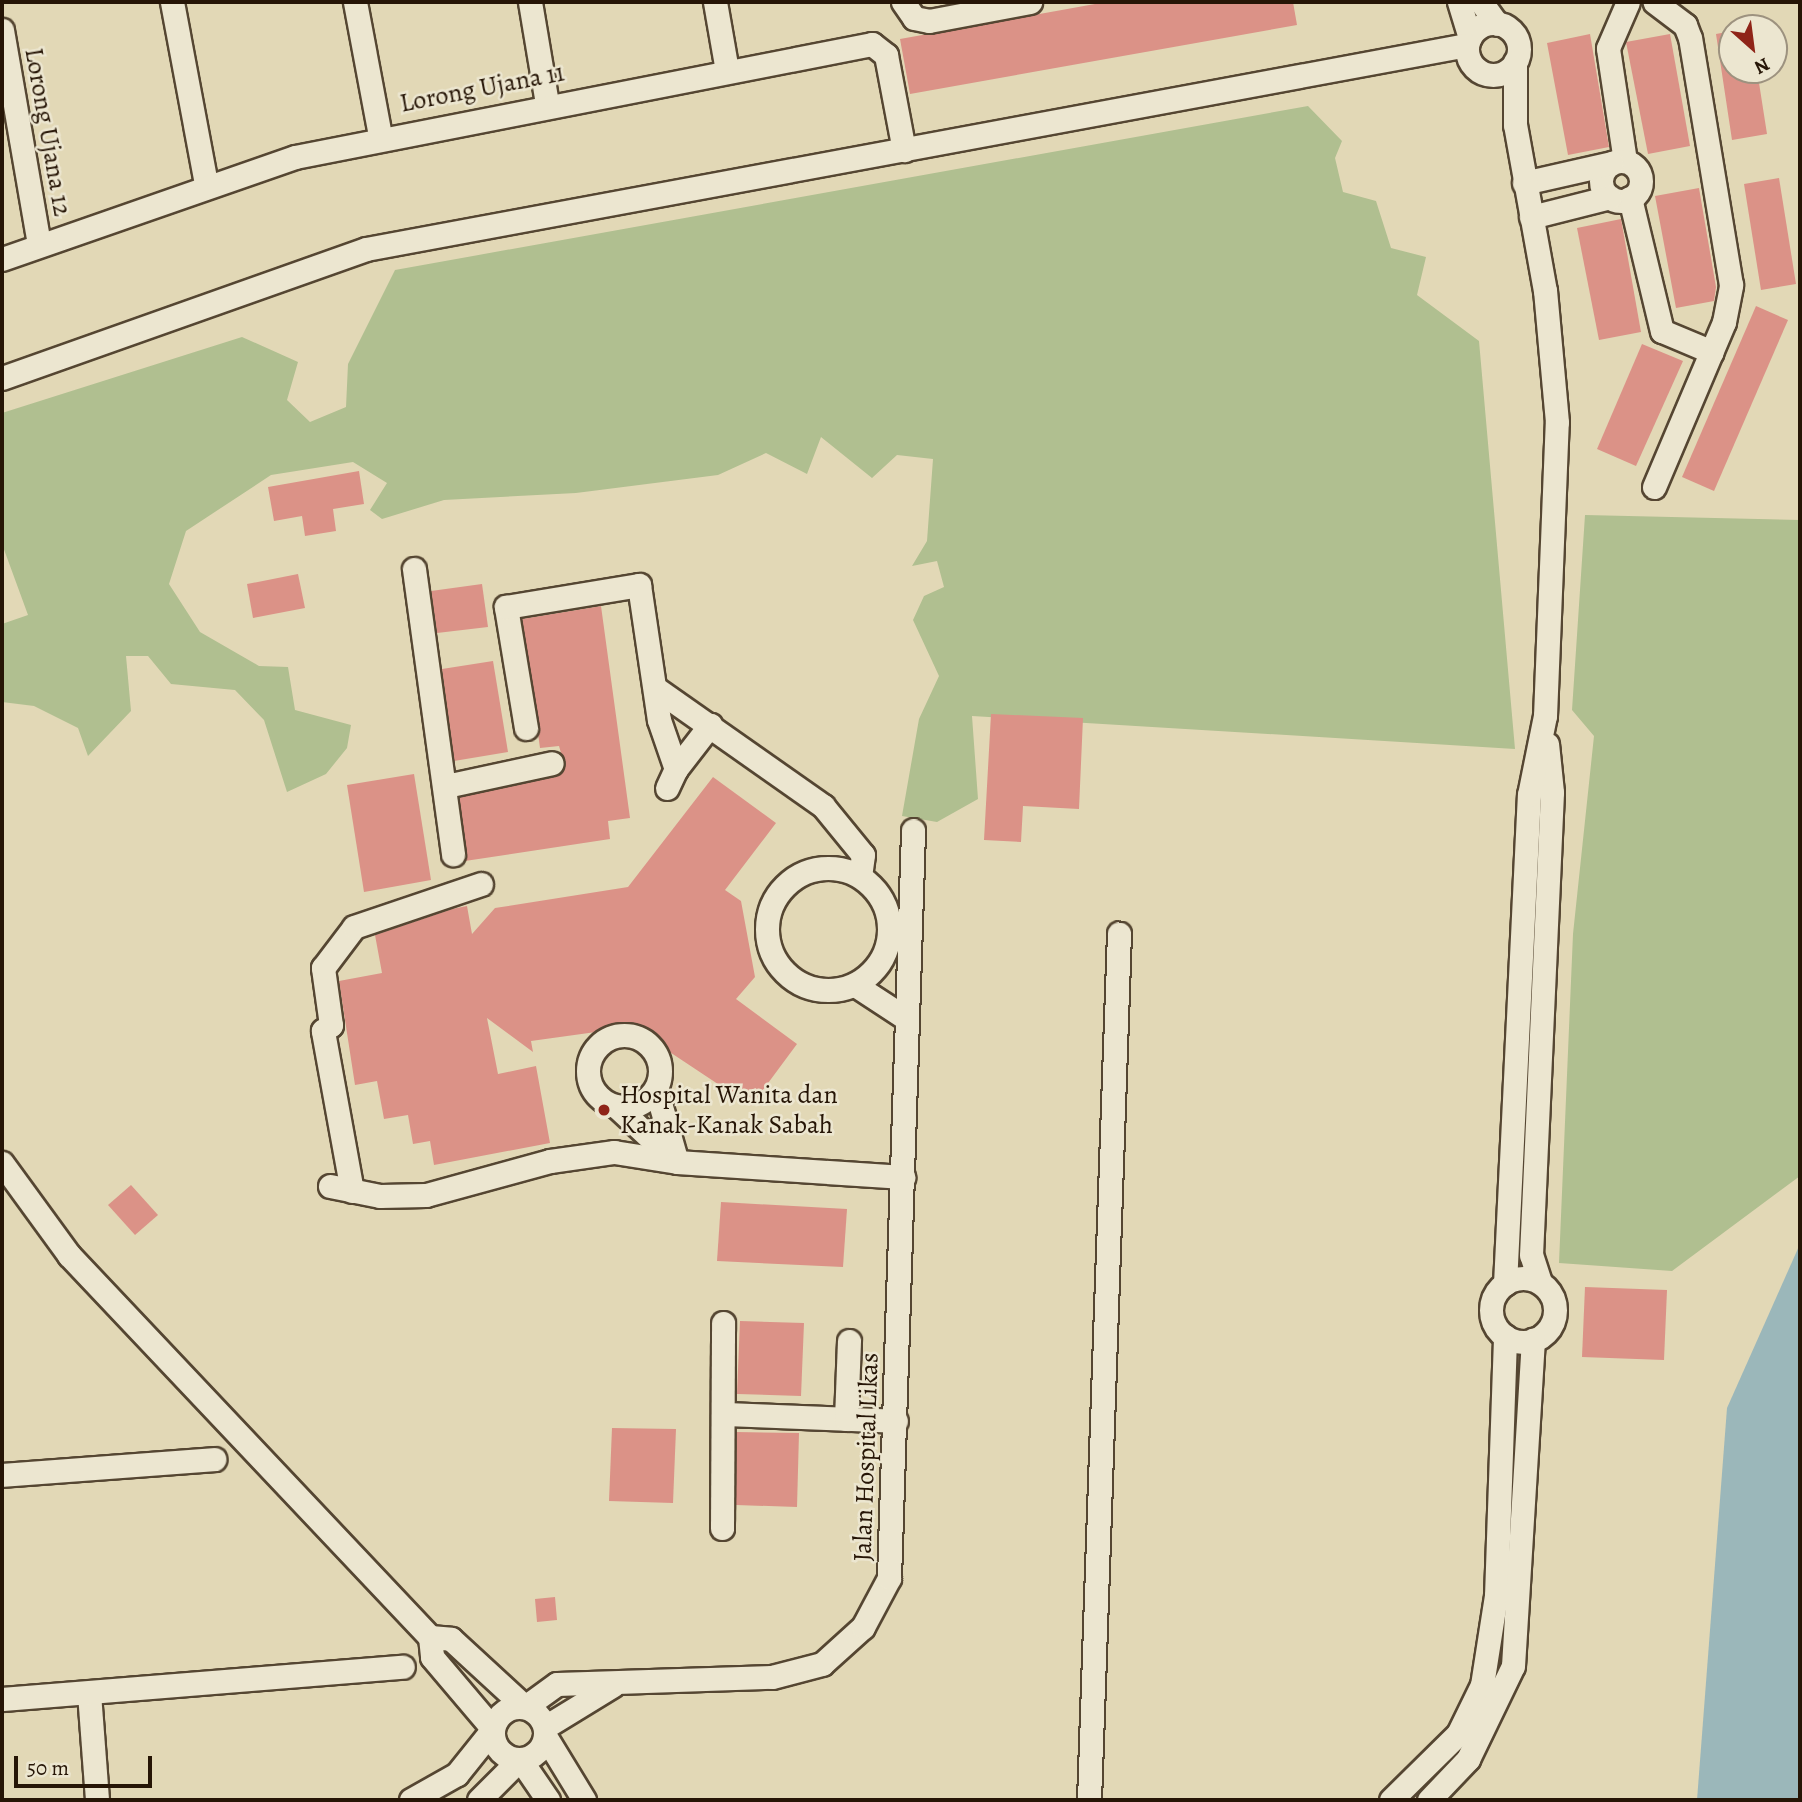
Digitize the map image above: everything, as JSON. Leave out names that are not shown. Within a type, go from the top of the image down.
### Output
[{"type":"street","points":[[172,2],[206,184]]},
{"type":"street","points":[[355,2],[380,136]]},
{"type":"street","points":[[530,2],[547,104]]},
{"type":"street","points":[[715,2],[727,71]]},
{"type":"street","points":[[903,2],[914,18],[929,21],[1030,2]]},
{"type":"street","points":[[1459,2],[1469,41],[1481,71],[1516,125]]},
{"type":"street","points":[[1429,1800],[1468,1759],[1513,1666],[1533,1340],[1555,1318],[1553,1297],[1539,1282],[1531,1255],[1552,792],[1545,716],[1557,422],[1545,291],[1524,183],[1516,125],[1516,38],[1497,24],[1481,2]]},
{"type":"street","points":[[1628,2],[1608,48],[1619,162],[1601,183],[1620,198],[1662,331],[1712,352]]},
{"type":"street","points":[[1654,487],[1730,303],[1728,252],[1690,38],[1685,26],[1655,2]]},
{"type":"street","points":[[2,377],[366,249],[1403,61],[1469,41],[1497,24]]},
{"type":"street","name":"Lorong Ujana 12","points":[[2,30],[39,245]]},
{"type":"street","name":"Lorong Ujana 11","points":[[2,259],[206,184],[380,136],[727,71],[880,47],[904,150]]},
{"type":"street","points":[[1403,61],[1481,71],[1515,62]]},
{"type":"street","points":[[1524,183],[1619,162],[1641,178],[1620,198],[1531,217]]},
{"type":"street","points":[[414,569],[446,786],[453,854]]},
{"type":"street","points":[[526,728],[506,607],[639,585],[658,690],[659,720],[671,778],[710,726]]},
{"type":"street","points":[[658,690],[822,806],[863,855],[860,876]]},
{"type":"street","points":[[1391,1800],[1458,1734],[1482,1685],[1496,1596],[1505,1336],[1491,1310],[1505,1284],[1530,795],[1545,716]]},
{"type":"street","points":[[446,786],[552,763]]},
{"type":"street","name":"Jalan Hospital Likas","points":[[525,1707],[557,1684],[615,1685],[772,1677],[822,1664],[863,1626],[889,1578],[904,1177],[913,830]]},
{"type":"street","points":[[836,868],[860,876],[885,906],[887,948],[907,1019],[855,985],[817,990],[795,982],[782,971],[766,935],[774,900],[790,881],[836,868]]},
{"type":"street","points":[[481,884],[354,927],[323,968],[331,1025],[323,1031],[341,1188],[426,1195],[551,1161],[614,1152],[677,1162],[904,1177]]},
{"type":"street","points":[[1089,1800],[1119,934]]},
{"type":"street","points":[[855,985],[887,948]]},
{"type":"street","points":[[616,1106],[645,1101],[656,1089],[661,1069],[652,1046],[638,1037],[615,1035],[596,1047],[587,1069],[595,1094],[616,1106],[677,1162]]},
{"type":"street","points":[[656,1089],[677,1162]]},
{"type":"street","points":[[2,1163],[69,1255],[430,1637],[432,1657],[493,1729],[498,1749],[520,1759],[548,1800]]},
{"type":"street","points":[[1505,1284],[1522,1278],[1539,1282]]},
{"type":"street","points":[[722,1528],[725,1414],[723,1323]]},
{"type":"street","points":[[1505,1336],[1533,1340]]},
{"type":"street","points":[[846,1419],[849,1341]]},
{"type":"street","points":[[725,1414],[896,1421]]},
{"type":"street","points":[[2,1475],[215,1460]]},
{"type":"street","points":[[430,1637],[451,1639],[525,1707],[545,1731],[584,1800]]},
{"type":"street","points":[[2,1699],[403,1667]]},
{"type":"street","points":[[479,1800],[520,1759],[534,1754],[545,1731],[615,1685]]},
{"type":"street","points":[[89,1693],[97,1800]]},
{"type":"street","points":[[411,1800],[457,1774],[505,1710],[525,1707]]},
{"type":"green space","points":[[1308,106],[1342,141],[1335,158],[1343,192],[1376,201],[1391,248],[1426,257],[1417,295],[1479,341],[1515,749],[972,716],[978,799],[937,822],[902,816],[919,719],[939,676],[913,620],[924,596],[944,587],[937,561],[912,566],[927,541],[933,459],[897,455],[872,478],[821,437],[807,474],[766,453],[718,475],[576,493],[444,500],[382,519],[370,510],[387,483],[353,462],[271,475],[186,531],[169,584],[200,632],[259,666],[288,667],[295,710],[351,725],[347,748],[326,774],[287,792],[264,720],[235,690],[171,684],[148,656],[126,656],[131,711],[88,756],[78,728],[34,706],[2,702],[2,624],[28,615],[2,544],[2,413],[242,337],[298,362],[287,400],[310,422],[346,407],[348,364],[395,270]]},
{"type":"green space","points":[[1585,515],[1800,520],[1800,1176],[1672,1271],[1559,1263],[1573,934],[1594,736],[1572,710]]},
{"type":"water","points":[[1800,1244],[1800,1800],[1697,1800],[1727,1408]]},
{"type":"building","points":[[1106,2],[1293,2],[1297,25],[910,94],[900,39]]},
{"type":"building","points":[[1590,34],[1609,147],[1568,155],[1547,43]]},
{"type":"building","points":[[1670,34],[1690,146],[1648,154],[1626,42]]},
{"type":"building","points":[[1724,84],[1759,84],[1767,134],[1732,140]]},
{"type":"building","points":[[1779,178],[1796,284],[1761,290],[1744,184]]},
{"type":"building","points":[[1699,188],[1716,287],[1714,301],[1676,308],[1655,196]]},
{"type":"building","points":[[1621,219],[1641,332],[1599,340],[1577,228]]},
{"type":"building","points":[[1756,306],[1788,320],[1714,491],[1682,477]]},
{"type":"building","points":[[1642,344],[1683,361],[1636,466],[1597,449]]},
{"type":"building","points":[[359,471],[364,504],[333,509],[336,531],[305,536],[302,516],[274,521],[268,487]]},
{"type":"building","points":[[298,574],[305,608],[253,618],[247,584]]},
{"type":"building","points":[[482,584],[488,627],[437,633],[431,591]]},
{"type":"building","points":[[601,606],[630,818],[608,821],[610,839],[465,861],[459,797],[555,777],[565,767],[559,746],[540,748],[522,619]]},
{"type":"building","points":[[493,661],[508,752],[454,761],[442,669]]},
{"type":"building","points":[[991,714],[1083,718],[1079,809],[1023,806],[1021,842],[984,840]]},
{"type":"building","points":[[414,774],[431,880],[364,892],[347,785]]},
{"type":"building","points":[[713,777],[776,823],[725,890],[741,901],[755,977],[736,999],[797,1044],[751,1106],[632,1027],[531,1041],[533,1052],[487,1018],[498,1074],[536,1066],[550,1143],[434,1165],[430,1141],[413,1144],[408,1115],[384,1119],[377,1081],[355,1085],[339,981],[382,973],[375,935],[452,909],[467,906],[472,934],[495,908],[628,887]]},
{"type":"building","points":[[131,1185],[158,1215],[135,1235],[108,1205]]},
{"type":"building","points":[[721,1202],[847,1209],[843,1267],[717,1261]]},
{"type":"building","points":[[1585,1287],[1667,1290],[1664,1360],[1582,1357]]},
{"type":"building","points":[[740,1321],[804,1323],[801,1396],[737,1394]]},
{"type":"building","points":[[612,1428],[676,1429],[673,1503],[609,1501]]},
{"type":"building","points":[[736,1432],[799,1433],[797,1507],[736,1505]]},
{"type":"building","points":[[555,1597],[557,1620],[537,1622],[535,1599]]},
{"type":"place","name":"Hospital Wanita dan Kanak-Kanak Sabah","points":[[604,1110]]}]
